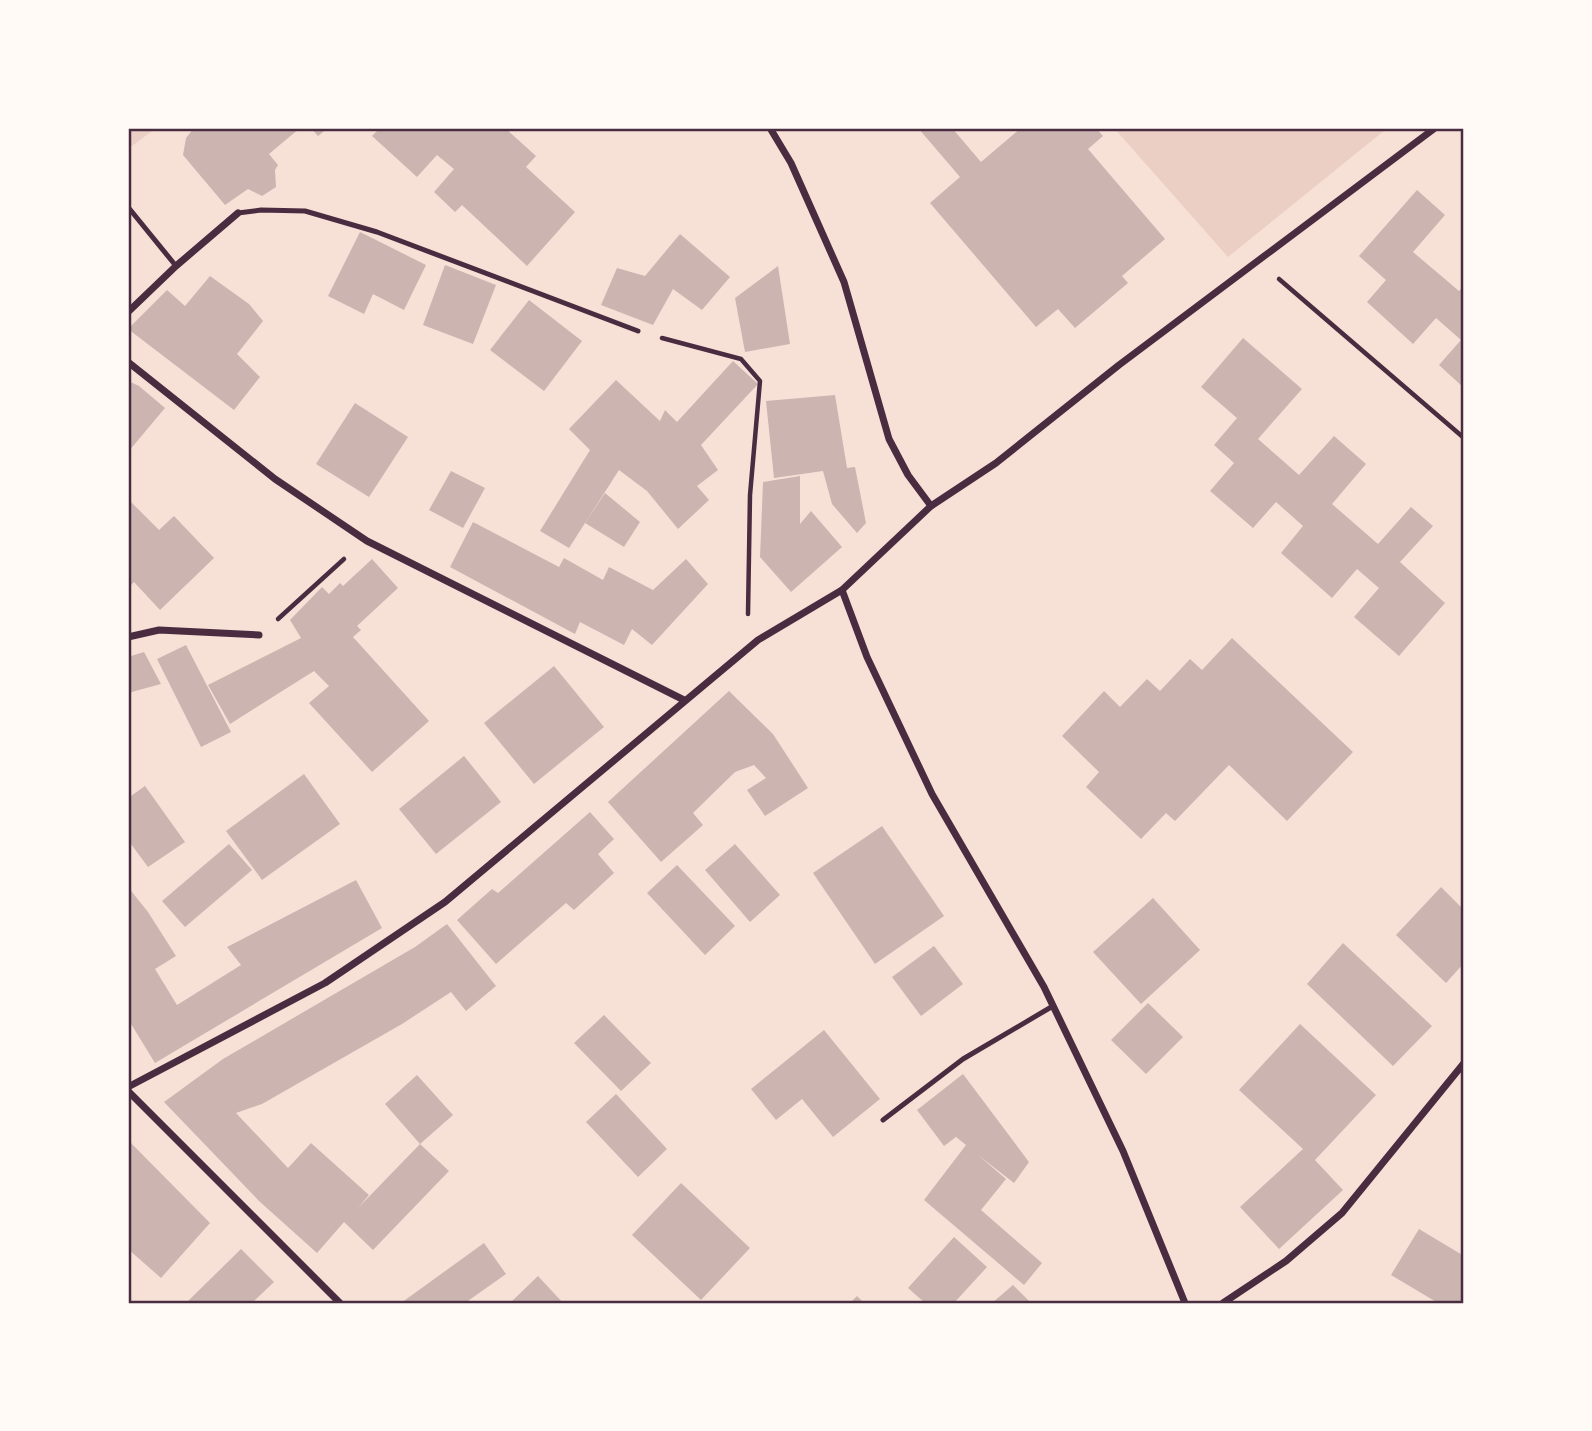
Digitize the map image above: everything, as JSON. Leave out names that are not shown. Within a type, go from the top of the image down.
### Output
[{"type":"street","points":[[770,128],[791,163],[844,282],[889,439],[908,475],[930,506]]},
{"type":"street","points":[[340,1303],[128,1089],[325,983],[444,902],[758,640],[842,590],[930,506],[996,463],[1257,261],[1435,128]]},
{"type":"street","points":[[128,312],[238,213]]},
{"type":"street","points":[[128,362],[275,479],[367,541],[684,700]]},
{"type":"street","points":[[842,590],[867,657],[932,794],[1053,1006],[1123,1151],[1185,1303]]},
{"type":"street","points":[[128,637],[159,630],[259,635]]},
{"type":"street","points":[[1223,1303],[1286,1261],[1342,1213],[1464,1063]]},
{"type":"lane","points":[[128,207],[176,266]]},
{"type":"lane","points":[[238,213],[261,210],[304,211],[377,232],[638,331]]},
{"type":"lane","points":[[883,1120],[963,1059],[1053,1006]]},
{"type":"path","points":[[1257,261],[1464,438]]},
{"type":"path","points":[[638,331],[740,359],[760,381],[750,495],[746,609],[758,640]]},
{"type":"path","points":[[259,635],[367,541]]},
{"type":"shaded area","points":[[128,128],[156,128],[128,149]]},
{"type":"shaded area","points":[[1114,128],[1384,128],[1385,130],[1228,257]]},
{"type":"building","points":[[194,128],[300,128],[269,154],[278,165],[275,170],[276,187],[262,196],[248,189],[225,205],[183,155],[186,138]]},
{"type":"building","points":[[311,128],[328,128],[318,136]]},
{"type":"building","points":[[380,128],[505,128],[536,156],[526,167],[575,212],[527,266],[462,205],[455,212],[434,192],[454,169],[437,155],[417,177],[372,136]]},
{"type":"building","points":[[918,128],[952,128],[981,162],[1021,128],[1096,128],[1103,136],[1088,149],[1165,239],[1122,276],[1128,283],[1075,328],[1058,309],[1036,327],[930,203],[960,177]]},
{"type":"building","points":[[1417,190],[1445,215],[1413,252],[1459,291],[1464,286],[1464,388],[1439,365],[1461,340],[1436,318],[1413,344],[1367,302],[1386,280],[1359,256]]},
{"type":"building","points":[[360,232],[426,265],[404,310],[373,294],[364,314],[328,296]]},
{"type":"building","points":[[680,234],[730,277],[702,310],[673,289],[653,325],[601,305],[617,268],[645,276]]},
{"type":"building","points":[[445,265],[496,285],[473,344],[423,325]]},
{"type":"building","points":[[778,266],[790,344],[745,352],[735,298]]},
{"type":"building","points":[[210,276],[249,304],[263,321],[237,354],[260,377],[234,410],[128,329],[167,290],[185,306]]},
{"type":"building","points":[[529,300],[582,341],[544,391],[490,350]]},
{"type":"building","points":[[1243,338],[1302,389],[1258,439],[1299,475],[1334,436],[1366,464],[1332,504],[1378,544],[1411,507],[1433,526],[1400,562],[1445,603],[1399,656],[1354,617],[1379,588],[1357,569],[1332,598],[1281,553],[1303,526],[1276,502],[1253,528],[1210,491],[1234,463],[1214,445],[1237,418],[1201,387]]},
{"type":"building","points":[[733,361],[758,384],[701,445],[718,470],[697,486],[709,500],[678,529],[647,491],[619,470],[569,548],[540,531],[590,450],[569,429],[616,380],[660,421],[665,410],[677,422]]},
{"type":"building","points":[[128,381],[139,386],[165,408],[128,452]]},
{"type":"building","points":[[835,395],[847,468],[855,467],[866,523],[857,533],[832,504],[823,471],[774,478],[766,401]]},
{"type":"building","points":[[355,403],[408,437],[369,497],[316,464]]},
{"type":"building","points":[[451,471],[485,488],[463,528],[429,510]]},
{"type":"building","points":[[800,476],[800,524],[811,511],[842,547],[791,592],[760,557],[763,482]]},
{"type":"building","points":[[605,493],[640,522],[624,547],[585,523]]},
{"type":"building","points":[[128,499],[159,530],[174,516],[214,558],[160,610],[134,582],[128,588]]},
{"type":"building","points":[[473,522],[559,567],[564,558],[603,580],[609,567],[653,590],[686,559],[708,584],[652,645],[632,629],[624,645],[580,622],[575,634],[450,567]]},
{"type":"building","points":[[372,559],[398,588],[357,626],[361,630],[353,637],[429,721],[372,772],[309,703],[329,686],[314,671],[230,724],[208,685],[301,638],[290,620],[322,587],[329,594],[340,583],[343,586]]},
{"type":"building","points":[[1232,638],[1353,752],[1287,821],[1229,765],[1175,821],[1166,813],[1141,839],[1086,787],[1099,772],[1062,736],[1104,691],[1120,707],[1147,679],[1160,691],[1190,659],[1202,670]]},
{"type":"building","points":[[186,645],[231,732],[201,747],[157,659]]},
{"type":"building","points":[[144,652],[161,684],[128,693],[128,657]]},
{"type":"building","points":[[554,666],[604,727],[534,784],[484,723]]},
{"type":"building","points":[[729,691],[773,734],[808,788],[765,816],[747,790],[766,778],[754,765],[735,772],[693,813],[703,825],[661,862],[608,802]]},
{"type":"building","points":[[464,756],[501,802],[436,854],[399,809]]},
{"type":"building","points":[[304,774],[340,824],[262,880],[226,831]]},
{"type":"building","points":[[145,786],[185,842],[148,867],[128,840],[128,798]]},
{"type":"building","points":[[590,812],[614,839],[598,854],[614,873],[574,910],[566,903],[496,964],[457,920],[492,889],[498,893]]},
{"type":"building","points":[[882,826],[944,916],[875,964],[813,873]]},
{"type":"building","points":[[229,844],[252,870],[185,927],[162,901]]},
{"type":"building","points":[[735,844],[780,895],[750,922],[705,870]]},
{"type":"building","points":[[677,865],[735,926],[705,955],[647,893]]},
{"type":"building","points":[[356,880],[382,928],[155,1063],[128,1019],[128,887],[148,912],[176,956],[155,969],[177,1005],[241,965],[227,947]]},
{"type":"building","points":[[1441,887],[1464,910],[1464,963],[1446,983],[1396,935]]},
{"type":"building","points":[[1153,898],[1200,950],[1141,1004],[1093,952]]},
{"type":"building","points":[[447,924],[496,986],[466,1011],[451,992],[402,1024],[262,1104],[236,1113],[288,1168],[311,1143],[369,1195],[358,1208],[420,1144],[449,1171],[373,1250],[344,1222],[317,1253],[259,1201],[164,1102],[223,1059],[415,947]]},
{"type":"building","points":[[1343,943],[1432,1026],[1393,1066],[1307,984]]},
{"type":"building","points":[[934,946],[963,984],[921,1016],[892,977]]},
{"type":"building","points":[[1148,1003],[1183,1037],[1146,1074],[1111,1040]]},
{"type":"building","points":[[604,1015],[651,1063],[621,1091],[574,1043]]},
{"type":"building","points":[[1300,1024],[1376,1095],[1315,1160],[1343,1190],[1279,1249],[1240,1207],[1303,1149],[1239,1090]]},
{"type":"building","points":[[824,1030],[880,1099],[833,1137],[802,1099],[776,1120],[751,1089]]},
{"type":"building","points":[[963,1074],[1029,1162],[1014,1183],[978,1155],[1006,1179],[981,1210],[1042,1263],[1024,1285],[924,1200],[966,1145],[956,1137],[944,1146],[917,1110]]},
{"type":"building","points":[[417,1075],[453,1115],[420,1144],[385,1104]]},
{"type":"building","points":[[616,1094],[667,1149],[638,1177],[586,1122]]},
{"type":"building","points":[[128,1140],[210,1223],[161,1278],[128,1249]]},
{"type":"building","points":[[681,1183],[750,1248],[701,1300],[632,1235]]},
{"type":"building","points":[[1419,1229],[1464,1256],[1464,1303],[1438,1303],[1391,1275]]},
{"type":"building","points":[[954,1237],[987,1267],[954,1303],[925,1303],[908,1288]]},
{"type":"building","points":[[484,1243],[506,1274],[465,1303],[401,1303]]},
{"type":"building","points":[[241,1249],[274,1282],[252,1303],[186,1303]]},
{"type":"building","points":[[538,1276],[563,1303],[510,1303]]},
{"type":"building","points":[[1013,1285],[1031,1303],[992,1303]]},
{"type":"building","points":[[857,1296],[864,1303],[850,1303]]}]
